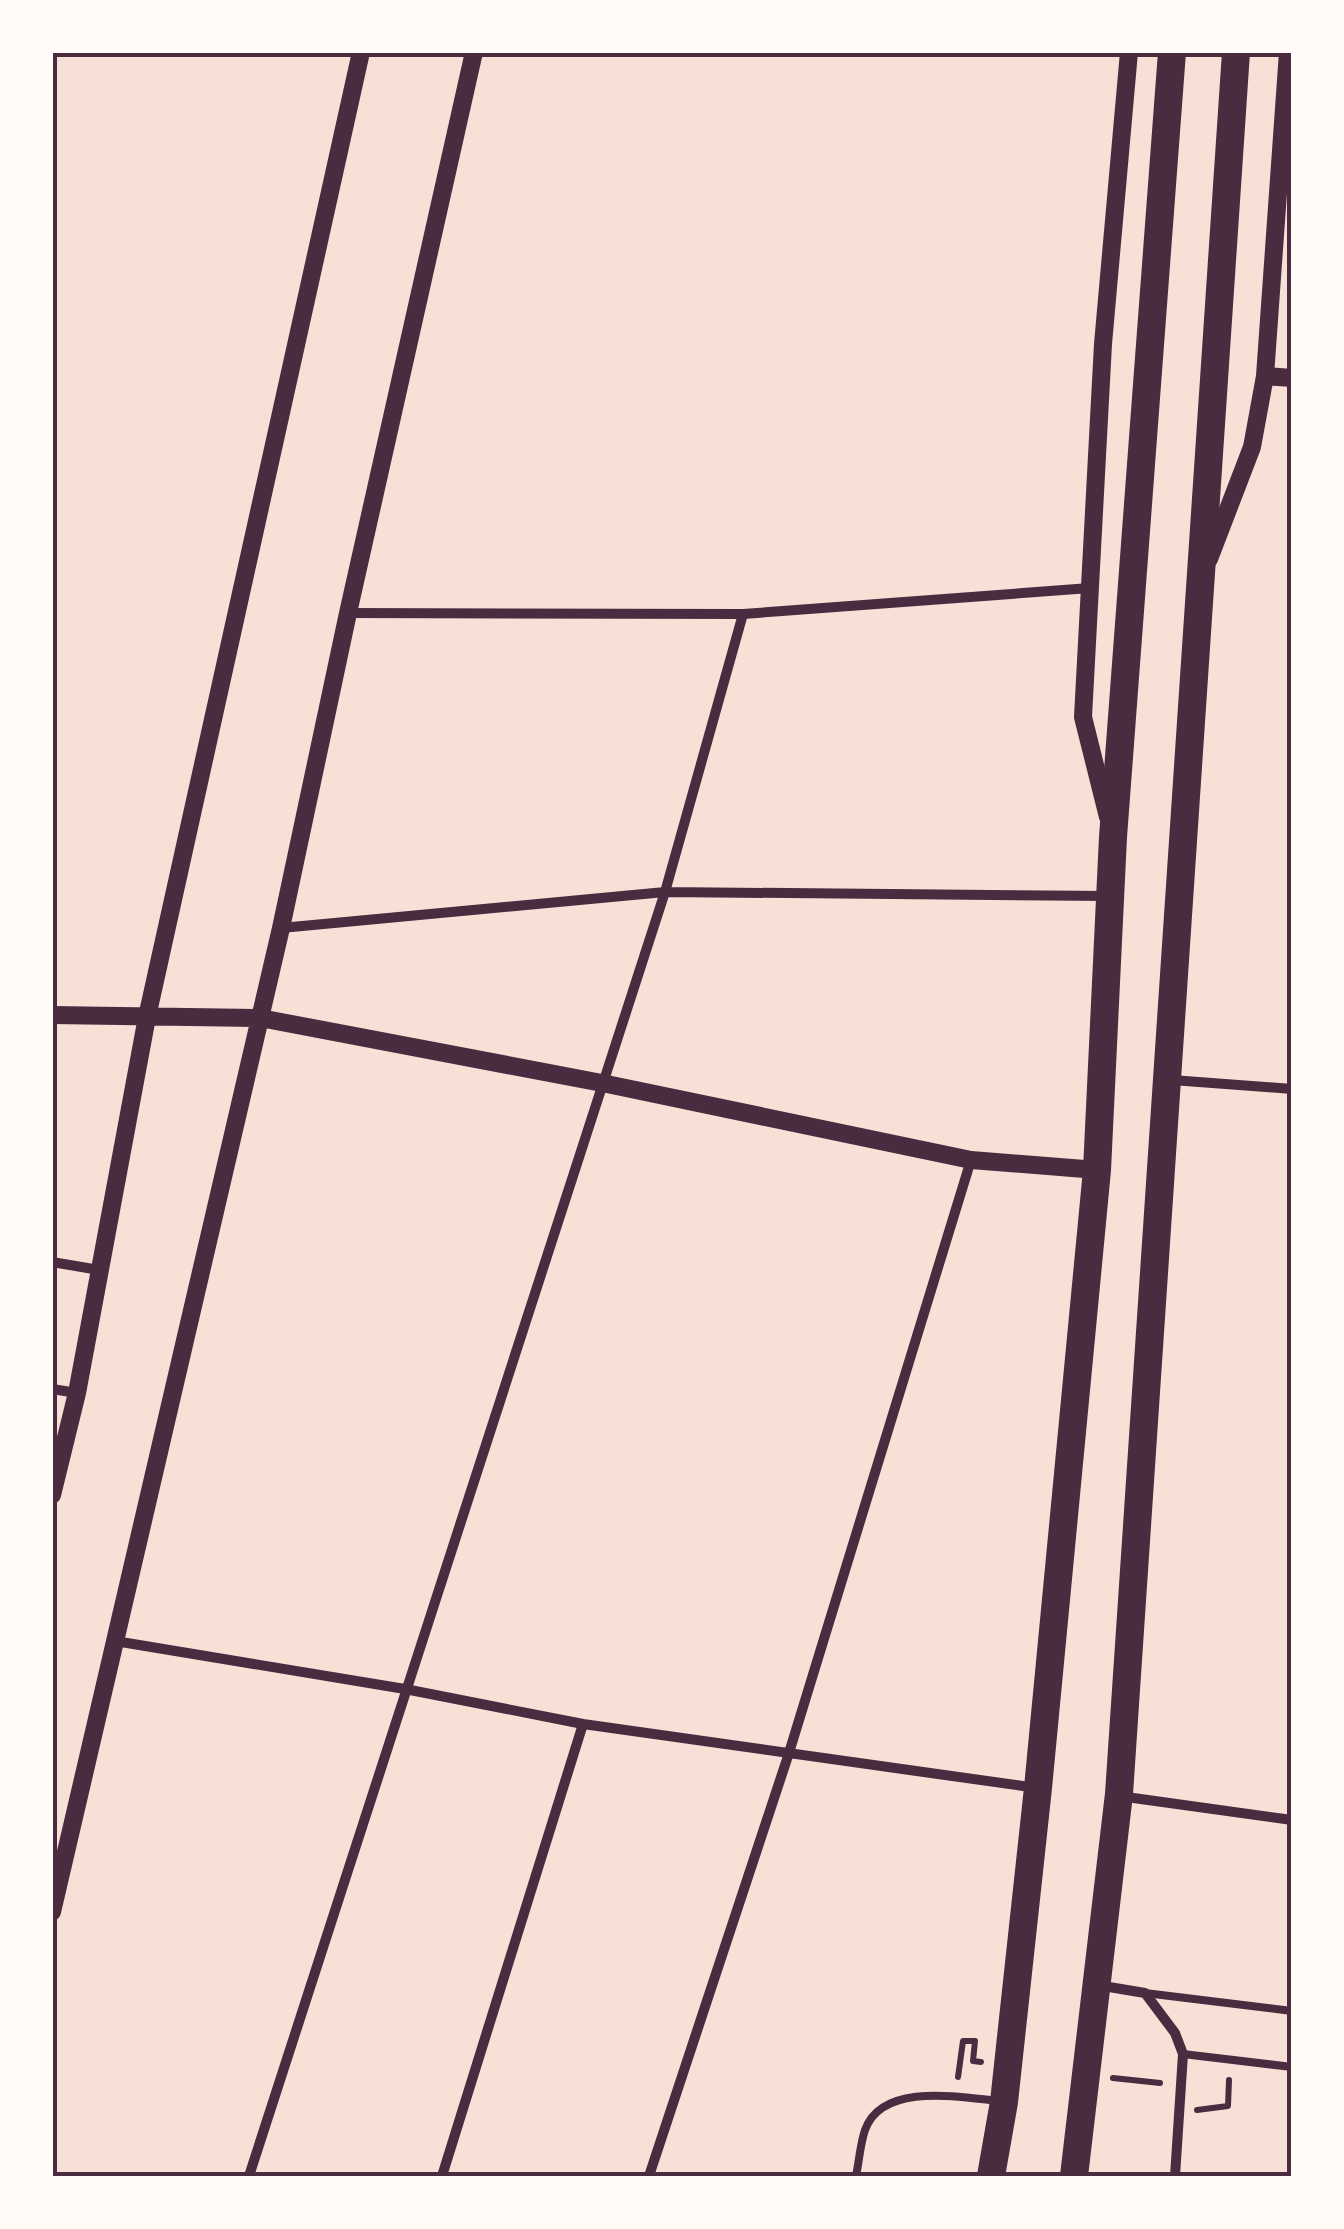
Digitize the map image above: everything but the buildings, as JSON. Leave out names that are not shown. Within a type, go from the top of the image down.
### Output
[{"type":"highway","points":[[992,2176],[1004,2102],[1038,1788],[1096,1170],[1113,837],[1172,52]]},
{"type":"highway","points":[[1074,2176],[1118,1796],[1236,52]]},
{"type":"street","points":[[52,1495],[76,1393],[147,1017],[361,52]]},
{"type":"street","points":[[52,1912],[282,928],[474,52]]},
{"type":"street","points":[[1113,837],[1083,717],[1103,344],[1129,52]]},
{"type":"street","points":[[1198,587],[1252,447],[1265,376],[1288,52]]},
{"type":"street","points":[[1265,376],[1292,378]]},
{"type":"street","points":[[348,613],[743,614],[1090,588]]},
{"type":"street","points":[[249,2176],[665,892],[743,614]]},
{"type":"street","points":[[282,928],[665,892],[1110,896]]},
{"type":"street","points":[[52,1016],[260,1018],[602,1083],[971,1160],[1096,1170]]},
{"type":"street","points":[[1166,1080],[1292,1089]]},
{"type":"street","points":[[649,2176],[788,1756],[971,1160]]},
{"type":"street","points":[[52,1262],[99,1270]]},
{"type":"street","points":[[52,1389],[76,1393]]},
{"type":"street","points":[[115,1642],[405,1688],[583,1724],[788,1756],[1038,1788]]},
{"type":"street","points":[[442,2176],[583,1724]]},
{"type":"street","points":[[1118,1796],[1292,1820]]},
{"type":"street","points":[[1096,1985],[1145,1992],[1174,2033],[1183,2054],[1175,2176]]},
{"type":"lane","points":[[1145,1992],[1292,2011]]},
{"type":"lane","points":[[1183,2054],[1292,2067]]},
{"type":"lane","points":[[856,2176],[866,2126],[888,2102],[939,2094],[1004,2102]]},
{"type":"path","points":[[956,2096],[963,2041],[975,2041],[973,2061]]},
{"type":"path","points":[[1181,2112],[1228,2106],[1230,2066]]}]
